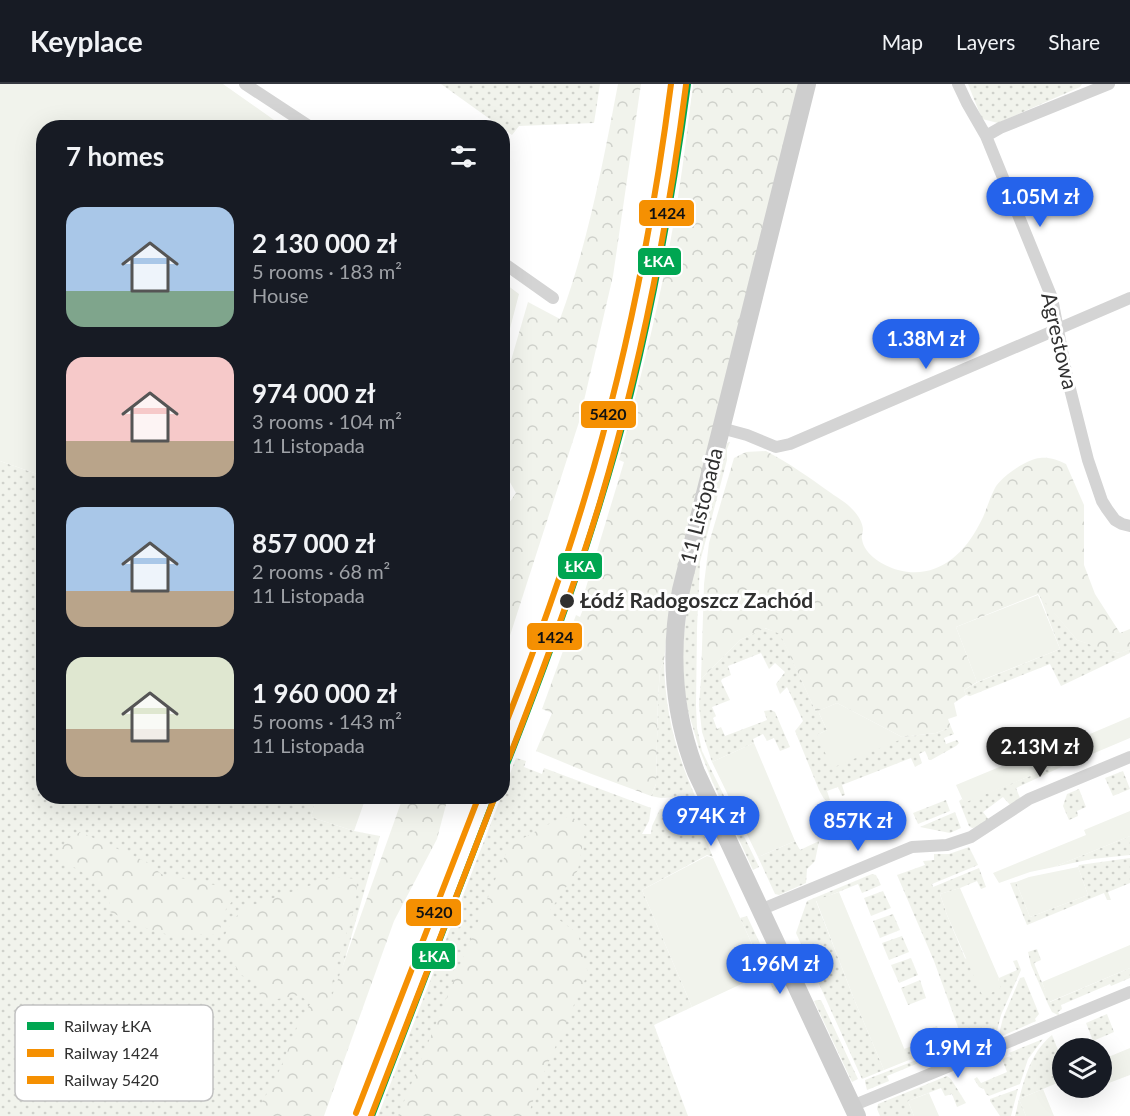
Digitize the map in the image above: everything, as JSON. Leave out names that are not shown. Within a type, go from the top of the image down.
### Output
[{"type":"street","points":[[245,84],[300,120]]},
{"type":"street","name":"11 Listopada","points":[[807,84],[677,610],[674,681],[679,716],[689,755],[854,1111]]},
{"type":"street","name":"Agrestowa","points":[[958,84],[986,136],[1049,291],[1066,377],[1102,501],[1111,516],[1122,525],[1130,526]]},
{"type":"street","points":[[986,136],[1000,128],[1109,84]]},
{"type":"street","points":[[510,268],[553,298]]},
{"type":"street","points":[[721,428],[747,435],[776,447],[790,444],[1130,298]]},
{"type":"street","points":[[760,910],[912,847],[952,844],[971,837],[1029,799],[1130,757]]},
{"type":"street","points":[[854,1111],[1130,992]]},
{"type":"green space","points":[[0,84],[223,84],[274,120],[36,120],[36,474],[0,461]]},
{"type":"green space","points":[[441,84],[600,84],[594,123],[519,126],[512,135],[510,120],[491,120]]},
{"type":"green space","points":[[618,84],[641,84],[613,276],[579,422],[510,634],[510,502],[516,493],[510,482],[510,364],[528,302],[560,319],[587,232]]},
{"type":"green space","points":[[693,84],[800,84],[669,614],[664,661],[660,670],[656,784],[651,796],[536,751],[552,713],[542,709],[576,615],[580,617],[588,596],[584,594],[624,462],[619,460],[666,264]]},
{"type":"green space","points":[[968,84],[1082,84],[1080,87],[998,123],[982,119]]},
{"type":"green space","points":[[510,287],[519,294],[510,328]]},
{"type":"green space","points":[[730,442],[700,562],[697,628],[697,728],[702,751],[759,867],[753,870],[699,748],[688,711],[683,681],[682,655],[688,595],[727,443]]},
{"type":"green space","points":[[766,451],[851,507],[862,525],[864,545],[871,555],[881,563],[898,570],[911,572],[924,572],[936,568],[946,563],[965,547],[984,516],[995,488],[1015,469],[1028,461],[1040,458],[1053,459],[1066,464],[1084,505],[1084,565],[1095,594],[1120,633],[1130,629],[1130,649],[1120,653],[1077,640],[1038,594],[956,627],[977,682],[964,690],[966,695],[954,703],[957,716],[948,719],[951,727],[936,733],[902,737],[837,703],[816,712],[780,634],[765,628],[740,640],[701,679],[704,584],[709,543],[734,458],[746,452]]},
{"type":"green space","points":[[0,461],[36,474],[36,804],[315,804],[311,817],[354,831],[380,836],[319,1050],[295,1116],[0,1116]]},
{"type":"green space","points":[[1039,594],[1077,640],[1119,653],[1130,649],[1130,653],[1061,686],[1050,664],[970,696],[966,695],[964,690],[978,682],[1060,649]]},
{"type":"green space","points":[[1038,595],[1060,649],[977,682],[956,627]]},
{"type":"green space","points":[[764,628],[780,633],[816,712],[818,711],[827,730],[817,735],[902,739],[902,737],[936,733],[951,727],[954,734],[944,738],[946,744],[957,740],[959,743],[931,760],[925,751],[919,754],[922,763],[915,767],[911,758],[842,785],[845,795],[842,796],[838,787],[827,791],[830,800],[827,801],[819,790],[795,731],[803,721],[787,687],[780,694],[776,684],[785,672],[775,663],[769,669],[761,653],[728,666],[731,675],[721,681],[730,700],[712,707],[716,716],[713,718],[717,729],[721,727],[725,736],[767,720],[764,711],[771,710],[775,712],[790,747],[780,751],[774,738],[767,741],[763,734],[753,739],[754,743],[712,762],[702,732],[699,705],[701,679],[740,640]]},
{"type":"green space","points":[[664,661],[666,697],[672,730],[695,796],[661,798],[651,796],[656,784],[658,698],[660,670]]},
{"type":"green space","points":[[837,703],[902,739],[832,768],[817,735],[827,730],[818,711]]},
{"type":"green space","points":[[1130,717],[1130,738],[1059,768],[1057,765],[964,803],[956,785],[1050,746],[1052,750]]},
{"type":"green space","points":[[754,743],[795,841],[758,857],[712,762]]},
{"type":"green space","points":[[516,758],[526,761],[524,767],[542,774],[544,768],[651,808],[649,821],[642,834],[651,834],[660,809],[679,809],[695,815],[713,857],[707,855],[642,890],[692,1007],[654,1025],[688,1116],[378,1116],[498,804],[510,804],[510,774]]},
{"type":"green space","points":[[1058,765],[1059,768],[1016,788],[1020,798],[1011,806],[1003,797],[983,812],[989,820],[981,827],[969,826],[959,801],[962,799],[964,802]]},
{"type":"green space","points":[[1123,771],[1130,789],[1113,796],[1105,778]]},
{"type":"green space","points":[[1079,789],[1086,807],[1077,811],[1078,816],[1069,820],[1063,806],[1067,794]]},
{"type":"green space","points":[[946,800],[950,811],[918,824],[913,813]]},
{"type":"green space","points":[[315,804],[364,804],[354,831],[311,817]]},
{"type":"green space","points":[[401,804],[446,804],[437,839],[394,921],[324,1116],[254,1116],[277,1076],[298,1025],[310,1004],[300,995],[261,1002],[258,982],[241,975],[221,943],[235,917],[250,906],[335,877],[357,879],[356,903],[335,969],[327,1010]]},
{"type":"green space","points":[[1130,811],[1130,836],[1054,867],[1030,872],[999,883],[993,873],[1086,835],[1084,830]]},
{"type":"green space","points":[[955,812],[961,828],[950,833],[920,827]]},
{"type":"green space","points":[[570,816],[586,826],[578,870],[549,912],[578,934],[588,973],[538,1086],[528,1116],[398,1116],[509,846],[549,824]]},
{"type":"green space","points":[[80,832],[149,863],[161,874],[224,887],[234,899],[226,909],[218,935],[175,937],[143,927],[110,912],[109,890],[57,858],[66,840]]},
{"type":"green space","points":[[1130,836],[1130,855],[1092,859],[1054,867]]},
{"type":"green space","points":[[795,841],[800,850],[819,841],[815,861],[807,869],[806,883],[779,895],[775,894],[758,857]]},
{"type":"green space","points":[[969,847],[978,865],[932,884],[933,887],[979,868],[986,887],[981,889],[977,881],[940,894],[947,915],[965,958],[998,981],[999,978],[1017,970],[1013,961],[1017,960],[1021,970],[1001,1015],[995,1039],[986,1043],[982,1034],[963,1041],[934,961],[897,875],[925,865],[923,861],[934,860],[934,854],[949,854]]},
{"type":"green space","points":[[707,856],[713,858],[765,973],[692,1007],[642,890]]},
{"type":"green space","points":[[1130,858],[1130,883],[1108,892],[1111,900],[1107,900],[1104,893],[1027,925],[1010,883],[1016,882],[1030,917],[1088,895],[1079,865]]},
{"type":"green space","points":[[1078,867],[1088,895],[1030,917],[1016,882],[1029,877]]},
{"type":"green space","points":[[872,874],[876,875],[881,885],[862,893],[858,884],[816,901],[884,1070],[862,1079],[796,933],[807,901]]},
{"type":"green space","points":[[960,888],[999,978],[1001,988],[983,997],[940,894]]},
{"type":"green space","points":[[883,891],[891,908],[871,916],[864,898]]},
{"type":"green space","points":[[839,892],[909,1060],[884,1070],[816,900]]},
{"type":"green space","points":[[893,914],[900,930],[880,938],[873,921]]},
{"type":"green space","points":[[747,916],[781,988],[774,991],[740,918]]},
{"type":"green space","points":[[902,936],[909,952],[889,960],[882,943]]},
{"type":"green space","points":[[1130,945],[1130,968],[1049,1002],[1042,982]]},
{"type":"green space","points":[[1037,949],[1041,960],[1034,963],[1050,1002],[1130,968],[1130,978],[1061,1005],[1062,1009],[1058,1012],[1060,1016],[1052,1012],[1031,965],[1028,952]]},
{"type":"green space","points":[[911,958],[918,975],[899,983],[891,965]]},
{"type":"green space","points":[[1024,977],[1039,1014],[1036,1021],[998,1038],[1003,1018],[1020,978]]},
{"type":"green space","points":[[920,980],[926,998],[908,1005],[901,988]]},
{"type":"green space","points":[[821,1000],[858,1079],[852,1082],[814,1001]]},
{"type":"green space","points":[[1107,1014],[1114,1032],[1100,1038],[1092,1038],[1086,1023]]},
{"type":"green space","points":[[937,1026],[941,1038],[938,1048],[909,1060],[904,1049],[923,1042],[919,1033]]},
{"type":"green space","points":[[1052,1035],[1053,1038],[1052,1085],[1019,1099],[1023,1083],[1037,1052]]},
{"type":"green space","points":[[1043,1039],[1028,1059],[1020,1084],[989,1096],[984,1089],[979,1087],[974,1079],[977,1077],[981,1083],[1007,1072],[1002,1059],[1011,1056],[1009,1053]]},
{"type":"green space","points":[[1130,1048],[1130,1075],[1112,1082],[1112,1055]]},
{"type":"green space","points":[[937,1052],[934,1063],[931,1058],[887,1076],[889,1081],[867,1090],[865,1080]]},
{"type":"green space","points":[[947,1076],[966,1103],[957,1107],[952,1094],[945,1096],[941,1088],[908,1101],[914,1116],[880,1116],[877,1109],[878,1104]]},
{"type":"green space","points":[[1018,1089],[1011,1116],[1000,1116],[990,1099]]},
{"type":"green space","points":[[1043,1089],[1054,1116],[1026,1116],[1019,1099]]},
{"type":"green space","points":[[929,1093],[939,1116],[914,1116],[908,1101]]},
{"type":"green space","points":[[1019,1099],[1026,1116],[1015,1116]]},
{"type":"rail line","name":"5420","points":[[510,712],[566,557],[600,446],[637,292],[656,189],[671,84]]},
{"type":"rail line","name":"ŁKA","points":[[510,756],[539,682],[589,539],[631,393],[656,278],[688,84]]},
{"type":"rail line","name":"1424","points":[[510,755],[568,598],[615,451],[652,295],[671,190],[686,85]]},
{"type":"rail line","name":"5420","points":[[356,1113],[476,804]]},
{"type":"rail line","name":"ŁKA","points":[[372,1116],[492,804]]},
{"type":"rail line","name":"1424","points":[[371,1116],[492,804]]},
{"type":"place","name":"Łódź Radogoszcz Zachód","points":[[567,601]]}]
